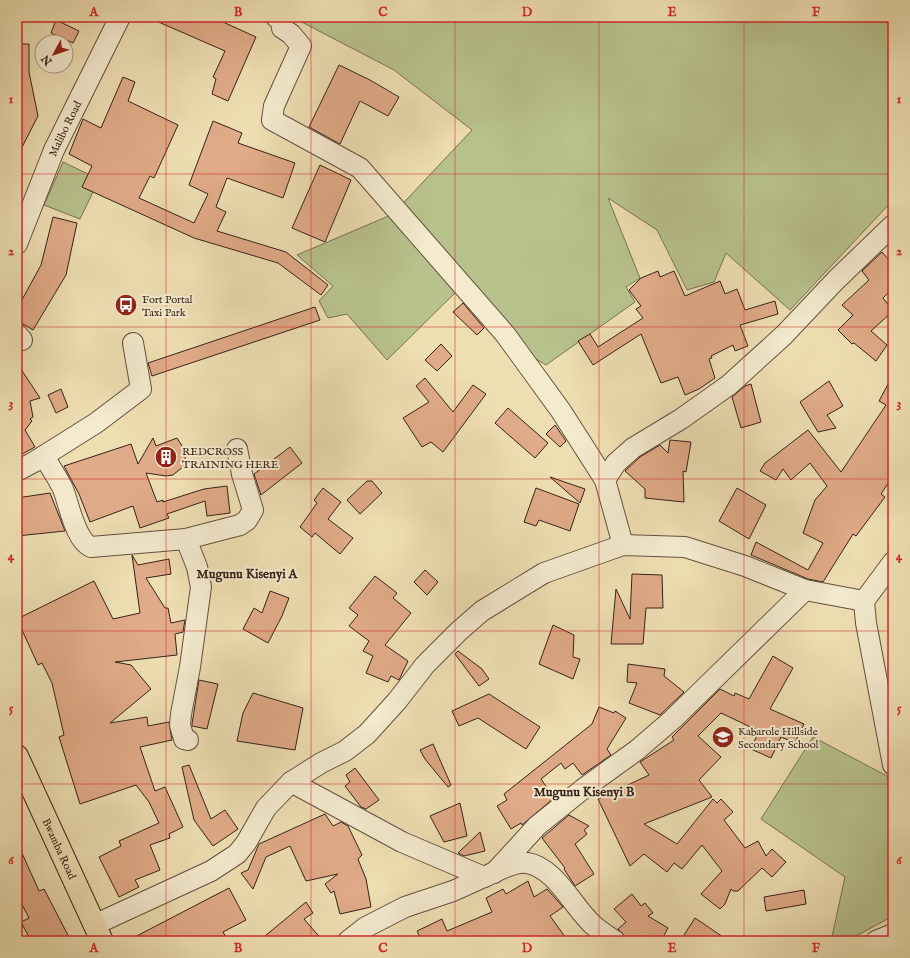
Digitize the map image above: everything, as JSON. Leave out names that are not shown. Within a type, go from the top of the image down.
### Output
[{"type":"main road","name":"Bwamba Road","points":[[17,756],[98,933]]},
{"type":"street","name":"Malibo Road","points":[[17,244],[21,220],[120,17]]},
{"type":"street","points":[[276,17],[281,21],[282,28],[291,34],[301,46],[274,106],[272,120],[360,168],[505,334],[561,411],[605,480],[623,545]]},
{"type":"street","points":[[605,480],[616,463],[633,448],[681,419],[729,386],[784,335],[836,280],[893,225]]},
{"type":"street","points":[[17,471],[44,456],[96,423],[141,389],[133,343]]},
{"type":"street","points":[[44,456],[63,488],[78,532],[87,545],[91,547],[186,539],[240,525],[247,520],[253,510],[242,474],[237,449]]},
{"type":"street","points":[[186,539],[197,567],[201,587],[180,725],[184,739],[188,740]]},
{"type":"street","points":[[98,933],[211,871],[237,854],[246,843],[266,808],[291,782],[321,763],[345,751],[367,734],[397,701],[425,665],[459,631],[482,611],[544,573],[623,545],[685,547],[745,566],[805,590],[864,601]]},
{"type":"street","points":[[893,562],[864,601],[866,623],[893,765]]},
{"type":"street","points":[[489,875],[537,826],[583,789],[637,750],[674,719],[805,590]]},
{"type":"street","points":[[291,782],[402,842],[489,875]]},
{"type":"street","points":[[348,941],[366,927],[405,907],[453,891],[514,864],[526,862],[541,867],[563,888],[592,925],[615,941]]},
{"type":"street","points":[[876,941],[893,934]]},
{"type":"green space","points":[[292,17],[893,17],[893,200],[790,310],[726,253],[714,282],[687,290],[657,230],[608,198],[640,278],[626,287],[635,302],[546,365],[523,351],[462,286],[387,360],[347,314],[328,318],[319,301],[333,286],[297,255],[393,214],[472,130],[394,70]]},
{"type":"green space","points":[[63,162],[88,174],[83,187],[93,192],[80,219],[44,205]]},
{"type":"green space","points":[[813,737],[887,776],[893,823],[893,916],[847,941],[831,941],[845,877],[761,819]]},
{"type":"building","points":[[147,17],[226,17],[223,22],[256,37],[228,101],[212,94],[216,79],[213,77],[225,51]]},
{"type":"building","points":[[56,20],[79,31],[74,41],[74,34],[51,33]]},
{"type":"building","points":[[17,44],[29,44],[29,72],[38,116],[17,157]]},
{"type":"building","points":[[339,65],[370,80],[399,97],[388,116],[360,101],[340,144],[309,127]]},
{"type":"building","points":[[123,77],[135,82],[128,101],[178,125],[154,178],[150,176],[139,198],[194,223],[208,194],[189,185],[213,121],[242,133],[238,143],[295,163],[283,198],[227,178],[216,207],[226,212],[217,231],[286,252],[328,285],[321,295],[278,263],[194,238],[82,187],[92,166],[69,154],[83,119],[101,128]]},
{"type":"building","points":[[320,165],[351,180],[325,242],[292,228]]},
{"type":"building","points":[[53,217],[77,223],[66,275],[33,330],[17,320],[17,309],[41,265]]},
{"type":"building","points":[[882,252],[893,265],[893,288],[883,298],[893,311],[871,331],[887,345],[876,361],[854,343],[852,344],[838,330],[853,315],[842,305],[869,280],[862,271]]},
{"type":"building","points":[[658,271],[660,277],[674,271],[685,296],[720,281],[725,294],[737,289],[745,310],[775,301],[778,314],[740,325],[748,346],[735,351],[733,345],[711,356],[712,358],[709,359],[715,378],[699,389],[685,395],[678,377],[661,383],[641,334],[593,365],[578,341],[590,334],[598,347],[643,318],[636,309],[641,306],[629,290],[641,278]]},
{"type":"building","points":[[463,303],[484,328],[477,335],[453,312]]},
{"type":"building","points":[[315,307],[320,320],[152,376],[148,363]]},
{"type":"building","points":[[441,344],[452,356],[437,371],[425,360]]},
{"type":"building","points":[[17,363],[40,398],[30,401],[33,417],[30,419],[32,421],[25,430],[35,447],[22,454],[17,446]]},
{"type":"building","points":[[893,375],[893,476],[881,494],[885,497],[856,536],[853,534],[823,582],[808,579],[751,555],[756,542],[808,570],[823,543],[803,533],[815,500],[827,486],[810,463],[791,480],[783,469],[776,480],[760,471],[765,463],[808,430],[841,472],[886,405],[879,401]]},
{"type":"building","points":[[425,378],[453,412],[473,385],[486,394],[443,452],[431,442],[422,447],[403,418],[429,402],[416,386]]},
{"type":"building","points":[[829,381],[843,406],[827,415],[836,428],[818,432],[800,402]]},
{"type":"building","points":[[751,384],[761,422],[741,428],[732,397],[745,386]]},
{"type":"building","points":[[61,389],[68,407],[56,413],[48,395]]},
{"type":"building","points":[[508,408],[548,443],[535,458],[495,423]]},
{"type":"building","points":[[555,425],[566,441],[560,447],[546,434]]},
{"type":"building","points":[[153,438],[156,446],[177,438],[186,452],[184,466],[173,475],[166,476],[146,473],[157,502],[163,500],[163,502],[204,489],[227,486],[230,513],[207,516],[205,501],[167,514],[169,518],[140,528],[133,506],[90,522],[79,494],[64,466],[131,444],[138,464]]},
{"type":"building","points":[[670,440],[691,442],[686,472],[683,471],[684,502],[645,498],[645,489],[625,471],[640,457],[660,445],[668,453]]},
{"type":"building","points":[[290,447],[302,463],[261,495],[254,474]]},
{"type":"building","points":[[550,477],[585,489],[580,503]]},
{"type":"building","points":[[367,481],[372,481],[382,493],[360,514],[347,500]]},
{"type":"building","points":[[323,488],[341,502],[328,519],[353,538],[340,554],[315,533],[312,537],[300,527],[317,503],[314,500]]},
{"type":"building","points":[[536,488],[579,504],[570,531],[539,520],[536,526],[524,522]]},
{"type":"building","points":[[737,488],[766,505],[749,539],[719,521]]},
{"type":"building","points":[[50,493],[65,531],[17,536],[17,498]]},
{"type":"building","points":[[132,555],[138,565],[169,559],[171,574],[146,578],[165,608],[168,608],[171,623],[185,620],[183,632],[175,634],[177,655],[115,662],[131,665],[151,689],[110,723],[147,717],[148,726],[169,722],[172,740],[140,747],[155,791],[165,787],[183,827],[169,834],[170,838],[150,845],[160,870],[135,880],[139,887],[119,897],[99,857],[121,846],[119,841],[159,823],[149,802],[136,785],[80,804],[59,737],[64,735],[52,683],[42,663],[38,665],[17,619],[94,581],[113,619],[140,613]]},
{"type":"building","points":[[425,570],[438,582],[427,595],[414,582]]},
{"type":"building","points":[[632,574],[662,575],[663,608],[646,608],[643,644],[611,644],[616,589],[630,619]]},
{"type":"building","points":[[375,576],[397,593],[393,598],[411,613],[385,645],[408,661],[399,680],[391,676],[388,682],[366,673],[373,656],[363,651],[369,641],[349,626],[358,615],[349,608]]},
{"type":"building","points":[[270,591],[289,598],[282,616],[268,643],[243,629],[254,608],[262,613]]},
{"type":"building","points":[[553,625],[574,635],[573,657],[580,659],[573,679],[539,664]]},
{"type":"building","points":[[458,651],[482,669],[489,679],[479,686],[455,654]]},
{"type":"building","points":[[773,656],[793,668],[770,709],[804,724],[795,743],[781,737],[771,758],[751,749],[759,731],[721,713],[698,736],[721,757],[699,780],[712,797],[644,824],[677,844],[713,799],[717,803],[721,799],[733,812],[724,820],[745,848],[758,841],[766,856],[772,849],[786,862],[772,877],[762,868],[738,891],[733,891],[731,889],[725,904],[720,909],[701,894],[722,871],[702,845],[682,869],[674,863],[667,872],[644,854],[630,866],[598,799],[649,775],[640,762],[674,740],[672,737],[720,689],[734,696],[735,693],[749,699]]},
{"type":"building","points":[[628,664],[665,669],[664,676],[684,692],[660,715],[629,703],[637,683],[627,682]]},
{"type":"building","points":[[199,680],[218,684],[207,729],[192,726]]},
{"type":"building","points":[[253,693],[303,708],[295,750],[237,741],[243,713]]},
{"type":"building","points":[[489,694],[540,727],[526,749],[478,718],[459,726],[452,711]]},
{"type":"building","points":[[599,707],[614,713],[615,711],[626,718],[607,749],[611,755],[582,775],[573,763],[565,769],[561,763],[541,779],[554,798],[522,825],[521,823],[511,829],[497,806],[507,800],[504,794],[592,724]]},
{"type":"building","points":[[433,744],[451,785],[448,787],[425,759],[420,750]]},
{"type":"building","points":[[189,765],[211,819],[225,810],[238,829],[213,846],[194,820],[182,767]]},
{"type":"building","points":[[355,768],[379,800],[366,809],[361,807],[345,786],[350,782],[346,775]]},
{"type":"building","points":[[460,803],[467,836],[444,842],[430,816]]},
{"type":"building","points":[[325,814],[333,826],[341,822],[348,826],[362,855],[358,859],[366,879],[371,907],[340,914],[334,891],[331,893],[325,884],[338,874],[306,881],[290,846],[266,857],[253,889],[241,873],[248,870],[259,844]]},
{"type":"building","points":[[569,815],[589,826],[584,830],[587,834],[575,844],[594,874],[575,886],[564,869],[565,868],[542,838]]},
{"type":"building","points":[[480,832],[485,851],[464,856],[458,853]]},
{"type":"building","points":[[17,842],[39,891],[44,889],[71,941],[31,941],[21,922],[29,918],[17,895]]},
{"type":"building","points":[[528,881],[534,897],[547,889],[563,907],[550,916],[568,941],[422,941],[417,931],[442,919],[447,931],[492,912],[486,898],[503,889],[506,894]]},
{"type":"building","points":[[229,888],[246,920],[223,932],[228,941],[127,941]]},
{"type":"building","points":[[804,890],[806,904],[766,911],[764,897]]},
{"type":"building","points":[[632,894],[641,906],[645,903],[653,913],[648,916],[668,928],[661,941],[646,941],[635,936],[629,941],[626,941],[625,936],[618,929],[626,922],[614,909]]},
{"type":"building","points":[[306,902],[313,913],[304,919],[323,941],[259,941]]},
{"type":"building","points":[[695,918],[729,941],[693,941],[684,935]]},
{"type":"place","name":"Fort Portal Taxi Park","points":[[126,305]]},
{"type":"place","name":"REDCROSS TRAINING HERE","points":[[166,457]]},
{"type":"place","name":"Kabarole Hillside Secondary School","points":[[723,737]]},
{"type":"district","name":"Mugunu Kisenyi A","points":[[247,573]]},
{"type":"district","name":"Mugunu Kisenyi B","points":[[584,791]]}]
